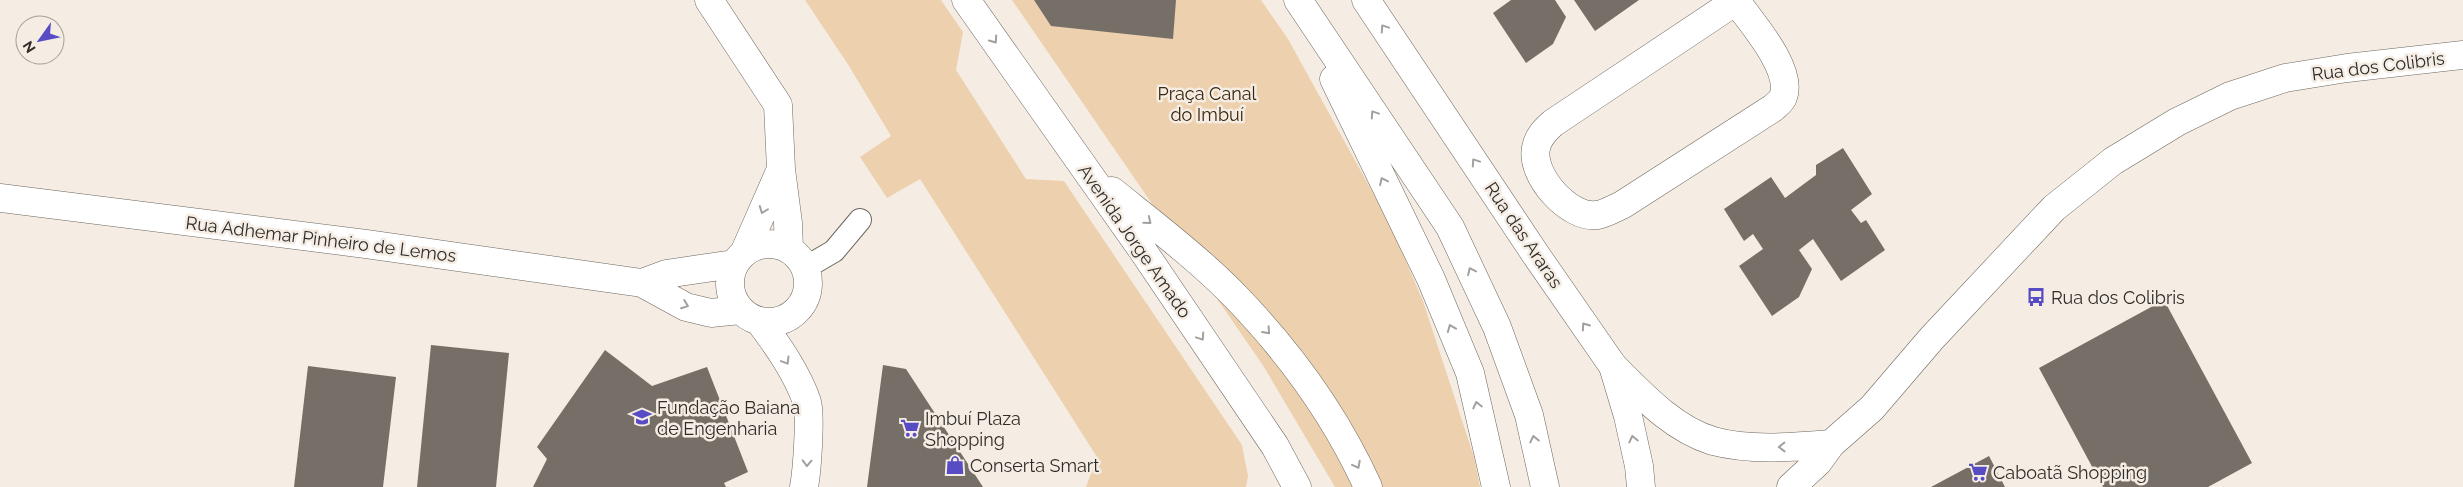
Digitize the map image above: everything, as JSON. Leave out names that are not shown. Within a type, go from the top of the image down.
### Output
[{"type":"street","points":[[709,0],[778,105],[781,169],[797,258],[808,280],[807,292],[802,304],[784,320],[750,316]]},
{"type":"street","name":"Avenida Jorge Amado","points":[[966,0],[1141,248],[1269,438],[1297,487]]},
{"type":"street","points":[[1297,0],[1432,279],[1470,373],[1496,487]]},
{"type":"street","points":[[1297,0],[1450,227],[1497,327],[1529,415],[1545,487]]},
{"type":"street","name":"Rua das Araras","points":[[1366,0],[1536,255],[1613,366],[1628,416],[1639,466],[1641,487]]},
{"type":"street","points":[[1736,0],[1780,64],[1786,85],[1783,99],[1773,108],[1622,205],[1597,215],[1580,213],[1562,202],[1548,185],[1537,164],[1536,149],[1542,134],[1553,123],[1736,0]]},
{"type":"street","name":"Rua dos Colibris","points":[[1791,487],[1812,469],[1831,444],[1872,408],[1932,338],[2054,208],[2113,161],[2176,122],[2230,96],[2285,78],[2348,68],[2463,56]]},
{"type":"street","points":[[1083,168],[1161,231],[1235,296],[1282,348],[1315,391],[1368,487]]},
{"type":"street","points":[[781,169],[730,276],[730,288],[733,300],[750,316],[792,370],[808,403],[807,468],[804,487]]},
{"type":"street","name":"Rua Adhemar Pinheiro de Lemos","points":[[0,198],[366,244],[642,283],[686,307],[711,313],[750,316]]},
{"type":"street","points":[[740,257],[767,244],[778,244],[797,258]]},
{"type":"street","name":"Rua Adhemar Pinheiro de Lemos","points":[[642,283],[666,274],[740,257]]},
{"type":"street","points":[[1613,366],[1652,406],[1681,426],[1713,441],[1782,447],[1831,444]]},
{"type":"lane","points":[[797,258],[834,251],[860,220]]},
{"type":"green space","points":[[805,0],[941,0],[963,32],[956,70],[1026,179],[1064,181],[1242,445],[1248,476],[1246,487],[1086,487],[1097,457],[920,179],[887,198],[860,157],[891,136],[849,66]]},
{"type":"green space","name":"Praça Canal do Imbuí","points":[[1012,0],[1261,0],[1288,39],[1389,222],[1423,301],[1474,457],[1480,487],[1335,487],[1264,367]]},
{"type":"building","points":[[1034,0],[1176,0],[1173,39],[1051,26]]},
{"type":"building","points":[[1511,0],[1555,0],[1566,17],[1553,44],[1526,63],[1493,13]]},
{"type":"building","points":[[1574,0],[1639,0],[1595,31]]},
{"type":"building","points":[[1843,148],[1872,194],[1851,210],[1861,223],[1866,220],[1885,250],[1841,281],[1813,239],[1799,250],[1812,269],[1799,297],[1772,316],[1739,266],[1763,249],[1753,234],[1744,241],[1724,209],[1771,177],[1785,198],[1816,175],[1816,165]]},
{"type":"building","points":[[2164,300],[2252,463],[2208,487],[2103,487],[2039,368]]},
{"type":"building","points":[[431,345],[509,353],[496,487],[417,487]]},
{"type":"building","name":"Fundação Baiana de Engenharia","points":[[605,350],[652,386],[707,367],[748,472],[724,483],[726,487],[533,487],[547,459],[537,447]]},
{"type":"building","name":"Imbuí Plaza Shopping","points":[[883,365],[906,369],[983,487],[867,487]]},
{"type":"building","points":[[308,366],[396,377],[383,487],[294,487]]},
{"type":"building","name":"Caboatã Shopping","points":[[1989,456],[2005,487],[1931,487]]},
{"type":"place","name":"Rua dos Colibris","points":[[2036,297]]},
{"type":"place","name":"Fundação Baiana de Engenharia","points":[[642,417]]},
{"type":"place","name":"Imbuí Plaza Shopping","points":[[910,428]]},
{"type":"place","name":"Conserta Smart","points":[[955,465]]},
{"type":"place","name":"Caboatã Shopping","points":[[1978,472]]}]
